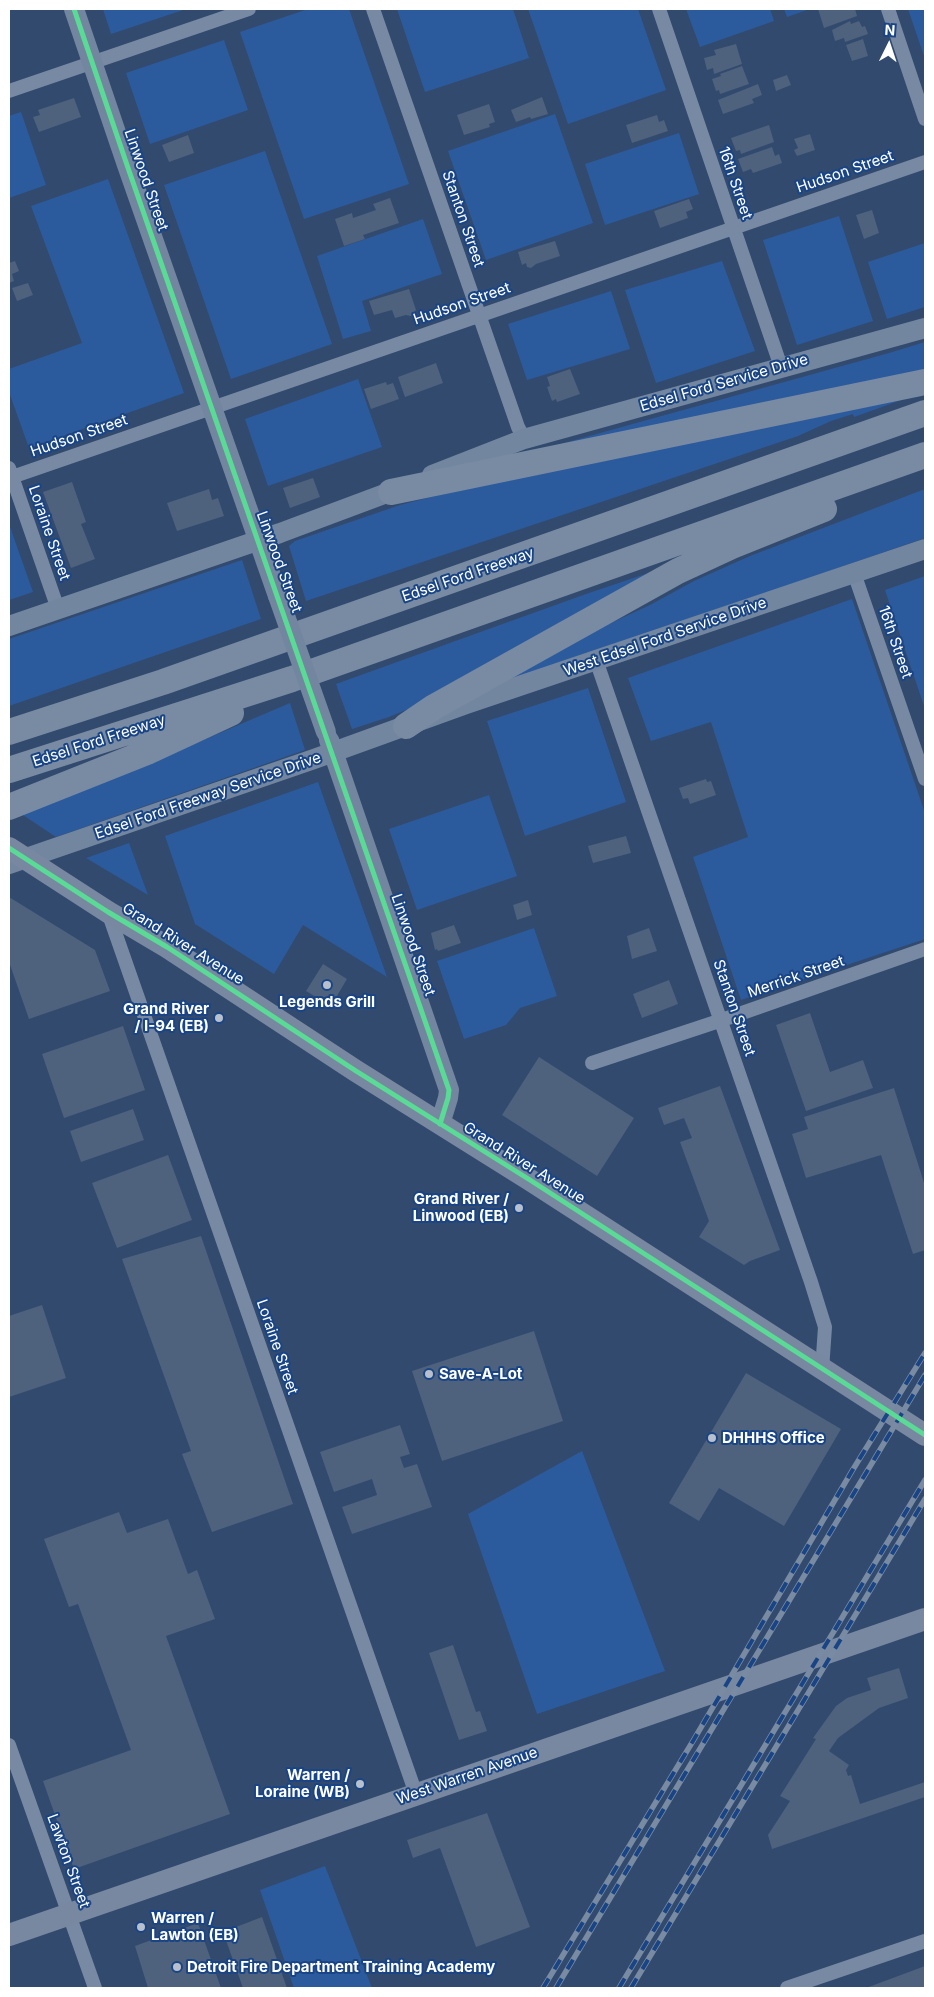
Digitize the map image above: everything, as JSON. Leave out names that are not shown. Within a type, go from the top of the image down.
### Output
[{"type":"highway","points":[[391,492],[925,382]]},
{"type":"highway","name":"Edsel Ford Freeway","points":[[9,732],[173,679],[925,413]]},
{"type":"highway","name":"Edsel Ford Freeway","points":[[9,770],[292,679],[925,455]]},
{"type":"highway","points":[[406,726],[434,707],[678,571],[732,546],[826,508],[925,474]]},
{"type":"highway","points":[[9,807],[147,752],[228,716],[292,679]]},
{"type":"main road","name":"Grand River Avenue","points":[[14,857],[168,947],[925,1435]]},
{"type":"main road","name":"West Warren Avenue","points":[[9,1935],[925,1620]]},
{"type":"street","name":"Linwood Street","points":[[74,9],[449,1090],[440,1124]]},
{"type":"street","points":[[9,92],[249,9]]},
{"type":"street","name":"Stanton Street","points":[[373,9],[518,428],[524,439]]},
{"type":"street","name":"16th Street","points":[[660,9],[781,367]]},
{"type":"street","points":[[888,9],[925,119]]},
{"type":"street","name":"Hudson Street","points":[[10,474],[212,408],[925,162]]},
{"type":"street","name":"Edsel Ford Service Drive","points":[[524,439],[925,328]]},
{"type":"street","points":[[9,626],[391,492],[524,439]]},
{"type":"street","name":"Loraine Street","points":[[10,474],[58,609]]},
{"type":"street","name":"West Edsel Ford Service Drive","points":[[406,726],[925,549]]},
{"type":"street","name":"16th Street","points":[[854,573],[925,779]]},
{"type":"street","name":"Stanton Street","points":[[596,660],[722,1020],[825,1327],[822,1370]]},
{"type":"street","name":"Edsel Ford Freeway Service Drive","points":[[14,857],[333,752],[406,726]]},
{"type":"street","name":"Loraine Street","points":[[108,912],[416,1794]]},
{"type":"street","name":"Merrick Street","points":[[592,1063],[925,950]]},
{"type":"street","name":"Lawton Street","points":[[9,1745],[95,1988]]},
{"type":"street","points":[[787,1988],[925,1941]]},
{"type":"shaded area","points":[[103,9],[186,9],[111,34]]},
{"type":"shaded area","points":[[308,9],[349,9],[409,184],[304,219],[240,32]]},
{"type":"shaded area","points":[[397,9],[513,9],[529,58],[425,92]]},
{"type":"shaded area","points":[[528,9],[638,9],[666,90],[568,124]]},
{"type":"shaded area","points":[[686,9],[770,9],[774,21],[700,47]]},
{"type":"shaded area","points":[[784,9],[810,9],[787,17]]},
{"type":"shaded area","points":[[908,9],[925,9],[925,59]]},
{"type":"shaded area","points":[[224,40],[248,110],[150,144],[126,73]]},
{"type":"shaded area","points":[[21,112],[46,185],[9,198],[9,116]]},
{"type":"shaded area","points":[[555,114],[593,223],[486,260],[448,151]]},
{"type":"shaded area","points":[[679,133],[699,194],[605,225],[585,164]]},
{"type":"shaded area","points":[[265,151],[332,344],[231,379],[164,185]]},
{"type":"shaded area","points":[[108,179],[184,393],[29,448],[9,392],[9,369],[82,343],[31,206]]},
{"type":"shaded area","points":[[839,216],[873,321],[797,345],[763,240]]},
{"type":"shaded area","points":[[423,219],[442,274],[362,301],[371,331],[343,339],[317,256]]},
{"type":"shaded area","points":[[925,243],[925,307],[887,319],[868,262]]},
{"type":"shaded area","points":[[722,261],[755,351],[656,383],[625,290]]},
{"type":"shaded area","points":[[611,291],[630,349],[527,380],[508,324]]},
{"type":"shaded area","points":[[925,342],[925,374],[546,448],[889,353]]},
{"type":"shaded area","points":[[358,379],[382,447],[268,486],[245,419]]},
{"type":"shaded area","points":[[904,399],[854,417],[853,414],[831,421],[798,436],[306,601],[289,546],[295,541],[400,505],[454,491]]},
{"type":"shaded area","points":[[925,489],[925,538],[507,682],[506,679],[598,629],[650,605],[694,581],[750,556]]},
{"type":"shaded area","points":[[9,524],[33,592],[9,600]]},
{"type":"shaded area","points":[[690,559],[437,697],[389,717],[352,729],[336,684],[586,594]]},
{"type":"shaded area","points":[[242,560],[261,619],[9,706],[9,639]]},
{"type":"shaded area","points":[[925,576],[925,709],[885,590]]},
{"type":"shaded area","points":[[852,599],[925,813],[925,939],[741,1000],[693,857],[748,837],[711,722],[651,741],[628,678]]},
{"type":"shaded area","points":[[588,688],[626,802],[525,836],[487,721]]},
{"type":"shaded area","points":[[290,703],[305,750],[56,837],[20,813],[194,744]]},
{"type":"shaded area","points":[[318,782],[387,977],[303,925],[274,974],[195,924],[165,836]]},
{"type":"shaded area","points":[[489,795],[517,876],[417,910],[389,829]]},
{"type":"shaded area","points":[[129,843],[148,895],[86,858]]},
{"type":"shaded area","points":[[534,928],[557,996],[520,1008],[506,1025],[464,1039],[437,961]]},
{"type":"shaded area","points":[[582,1451],[665,1671],[537,1714],[468,1514]]},
{"type":"shaded area","points":[[325,1866],[372,1988],[294,1988],[260,1890]]},
{"type":"building","points":[[818,9],[855,9],[857,16],[824,28]]},
{"type":"building","points":[[850,21],[851,24],[859,21],[862,27],[865,26],[868,34],[845,42],[844,38],[835,41],[832,30]]},
{"type":"building","points":[[863,39],[868,56],[852,61],[846,45]]},
{"type":"building","points":[[736,44],[742,64],[714,74],[713,68],[707,70],[704,58],[716,55],[714,50]]},
{"type":"building","points":[[742,66],[749,84],[720,94],[719,90],[716,91],[712,79]]},
{"type":"building","points":[[787,75],[791,85],[776,91],[773,80]]},
{"type":"building","points":[[758,84],[762,95],[752,99],[754,103],[723,114],[718,100]]},
{"type":"building","points":[[542,97],[548,114],[516,122],[511,110]]},
{"type":"building","points":[[74,98],[81,117],[39,132],[33,117],[40,115],[38,110]]},
{"type":"building","points":[[489,104],[495,122],[489,124],[490,127],[464,135],[457,115]]},
{"type":"building","points":[[657,115],[659,122],[664,120],[668,131],[632,143],[626,125]]},
{"type":"building","points":[[769,125],[774,142],[741,154],[740,150],[736,151],[731,138]]},
{"type":"building","points":[[810,134],[815,150],[797,156],[794,150],[798,148],[794,139]]},
{"type":"building","points":[[188,135],[194,153],[169,162],[162,145]]},
{"type":"building","points":[[772,147],[775,156],[779,154],[782,163],[753,173],[751,169],[743,172],[738,159]]},
{"type":"building","points":[[390,198],[399,223],[363,235],[365,239],[344,246],[335,219],[352,213],[353,218],[376,210],[373,204]]},
{"type":"building","points":[[689,199],[693,209],[686,212],[688,218],[660,228],[654,211]]},
{"type":"building","points":[[872,210],[879,233],[864,239],[856,215]]},
{"type":"building","points":[[555,241],[560,256],[536,264],[531,268],[527,267],[526,263],[522,265],[518,252]]},
{"type":"building","points":[[15,261],[19,271],[12,274],[14,281],[9,283],[9,263]]},
{"type":"building","points":[[28,283],[33,295],[17,301],[12,288]]},
{"type":"building","points":[[409,289],[416,310],[411,316],[406,315],[395,318],[392,310],[374,315],[369,301]]},
{"type":"building","points":[[436,363],[443,383],[405,397],[398,377]]},
{"type":"building","points":[[570,369],[580,394],[557,402],[556,399],[552,401],[547,387],[550,386],[547,377]]},
{"type":"building","points":[[386,382],[387,385],[393,383],[399,399],[371,409],[364,389]]},
{"type":"building","points":[[313,478],[320,497],[290,508],[283,488]]},
{"type":"building","points":[[72,482],[86,522],[81,524],[95,559],[71,568],[43,492]]},
{"type":"building","points":[[209,489],[212,500],[218,498],[224,516],[177,531],[167,503]]},
{"type":"building","points":[[706,779],[707,782],[711,781],[716,795],[690,804],[688,798],[683,799],[679,788]]},
{"type":"building","points":[[626,836],[631,853],[593,863],[588,846]]},
{"type":"building","points":[[9,897],[95,950],[110,991],[29,1019],[9,962]]},
{"type":"building","points":[[528,900],[532,915],[517,920],[513,905]]},
{"type":"building","points":[[454,925],[461,943],[438,951],[437,949],[435,950],[431,933]]},
{"type":"building","points":[[649,928],[657,951],[632,959],[627,936]]},
{"type":"building","name":"Legends Grill","points":[[323,964],[347,979],[331,1006],[306,991]]},
{"type":"building","points":[[669,980],[678,1004],[642,1018],[633,994]]},
{"type":"building","points":[[810,1013],[830,1072],[863,1060],[873,1088],[806,1111],[776,1025]]},
{"type":"building","points":[[123,1026],[145,1090],[64,1118],[42,1054]]},
{"type":"building","points":[[539,1057],[634,1118],[597,1176],[502,1115]]},
{"type":"building","points":[[720,1086],[780,1250],[744,1265],[699,1237],[709,1221],[680,1142],[692,1138],[684,1118],[664,1125],[658,1108]]},
{"type":"building","points":[[894,1088],[925,1186],[925,1250],[913,1254],[881,1155],[806,1178],[792,1134],[808,1129],[804,1117]]},
{"type":"building","points":[[133,1109],[144,1140],[81,1162],[70,1131]]},
{"type":"building","points":[[168,1155],[192,1220],[117,1248],[92,1183]]},
{"type":"building","points":[[201,1236],[293,1504],[212,1532],[182,1454],[191,1451],[122,1259]]},
{"type":"building","points":[[42,1305],[66,1378],[9,1397],[9,1316]]},
{"type":"building","points":[[534,1331],[563,1421],[442,1461],[412,1371]]},
{"type":"building","points":[[746,1373],[841,1429],[784,1526],[719,1488],[699,1521],[669,1503]]},
{"type":"building","points":[[400,1425],[410,1454],[400,1457],[404,1468],[417,1464],[432,1507],[352,1534],[342,1507],[377,1495],[372,1479],[334,1492],[320,1452]]},
{"type":"building","points":[[119,1512],[127,1533],[168,1519],[188,1574],[197,1570],[215,1619],[166,1636],[230,1814],[74,1869],[43,1781],[131,1750],[78,1604],[69,1607],[44,1539]]},
{"type":"building","points":[[453,1645],[476,1712],[480,1711],[487,1731],[459,1740],[429,1653]]},
{"type":"building","points":[[899,1668],[908,1698],[879,1708],[838,1738],[829,1751],[849,1765],[846,1770],[848,1776],[851,1775],[860,1804],[925,1782],[925,1797],[772,1849],[768,1835],[790,1801],[780,1796],[816,1739],[813,1738],[836,1706],[847,1698],[871,1690],[867,1678]]},
{"type":"building","points":[[487,1813],[530,1927],[476,1947],[440,1848],[413,1858],[407,1840]]},
{"type":"building","points":[[262,1917],[287,1988],[243,1988],[223,1932]]},
{"type":"building","name":"Detroit Fire Department Training Academy","points":[[198,1923],[221,1988],[148,1988],[135,1946]]},
{"type":"building","points":[[925,1966],[925,1988],[866,1988]]},
{"type":"railway","points":[[543,1988],[693,1741],[852,1471],[925,1353]]},
{"type":"railway","points":[[556,1988],[925,1375]]},
{"type":"railway","points":[[619,1988],[925,1480]]},
{"type":"railway","points":[[631,1988],[925,1499]]},
{"type":"cycle path","points":[[74,9],[449,1090],[440,1124]]},
{"type":"cycle path","points":[[9,848],[108,912],[167,947],[356,1071],[530,1180],[925,1435]]},
{"type":"place","name":"Legends Grill","points":[[327,985]]},
{"type":"place","name":"Grand River / I-94 (EB)","points":[[219,1018]]},
{"type":"place","name":"Grand River / Linwood (EB)","points":[[519,1208]]},
{"type":"place","name":"Save-A-Lot","points":[[429,1374]]},
{"type":"place","name":"DHHHS Office","points":[[712,1438]]},
{"type":"place","name":"Warren / Loraine (WB)","points":[[360,1784]]},
{"type":"place","name":"Warren / Lawton (EB)","points":[[141,1927]]},
{"type":"place","name":"Detroit Fire Department Training Academy","points":[[177,1967]]}]
